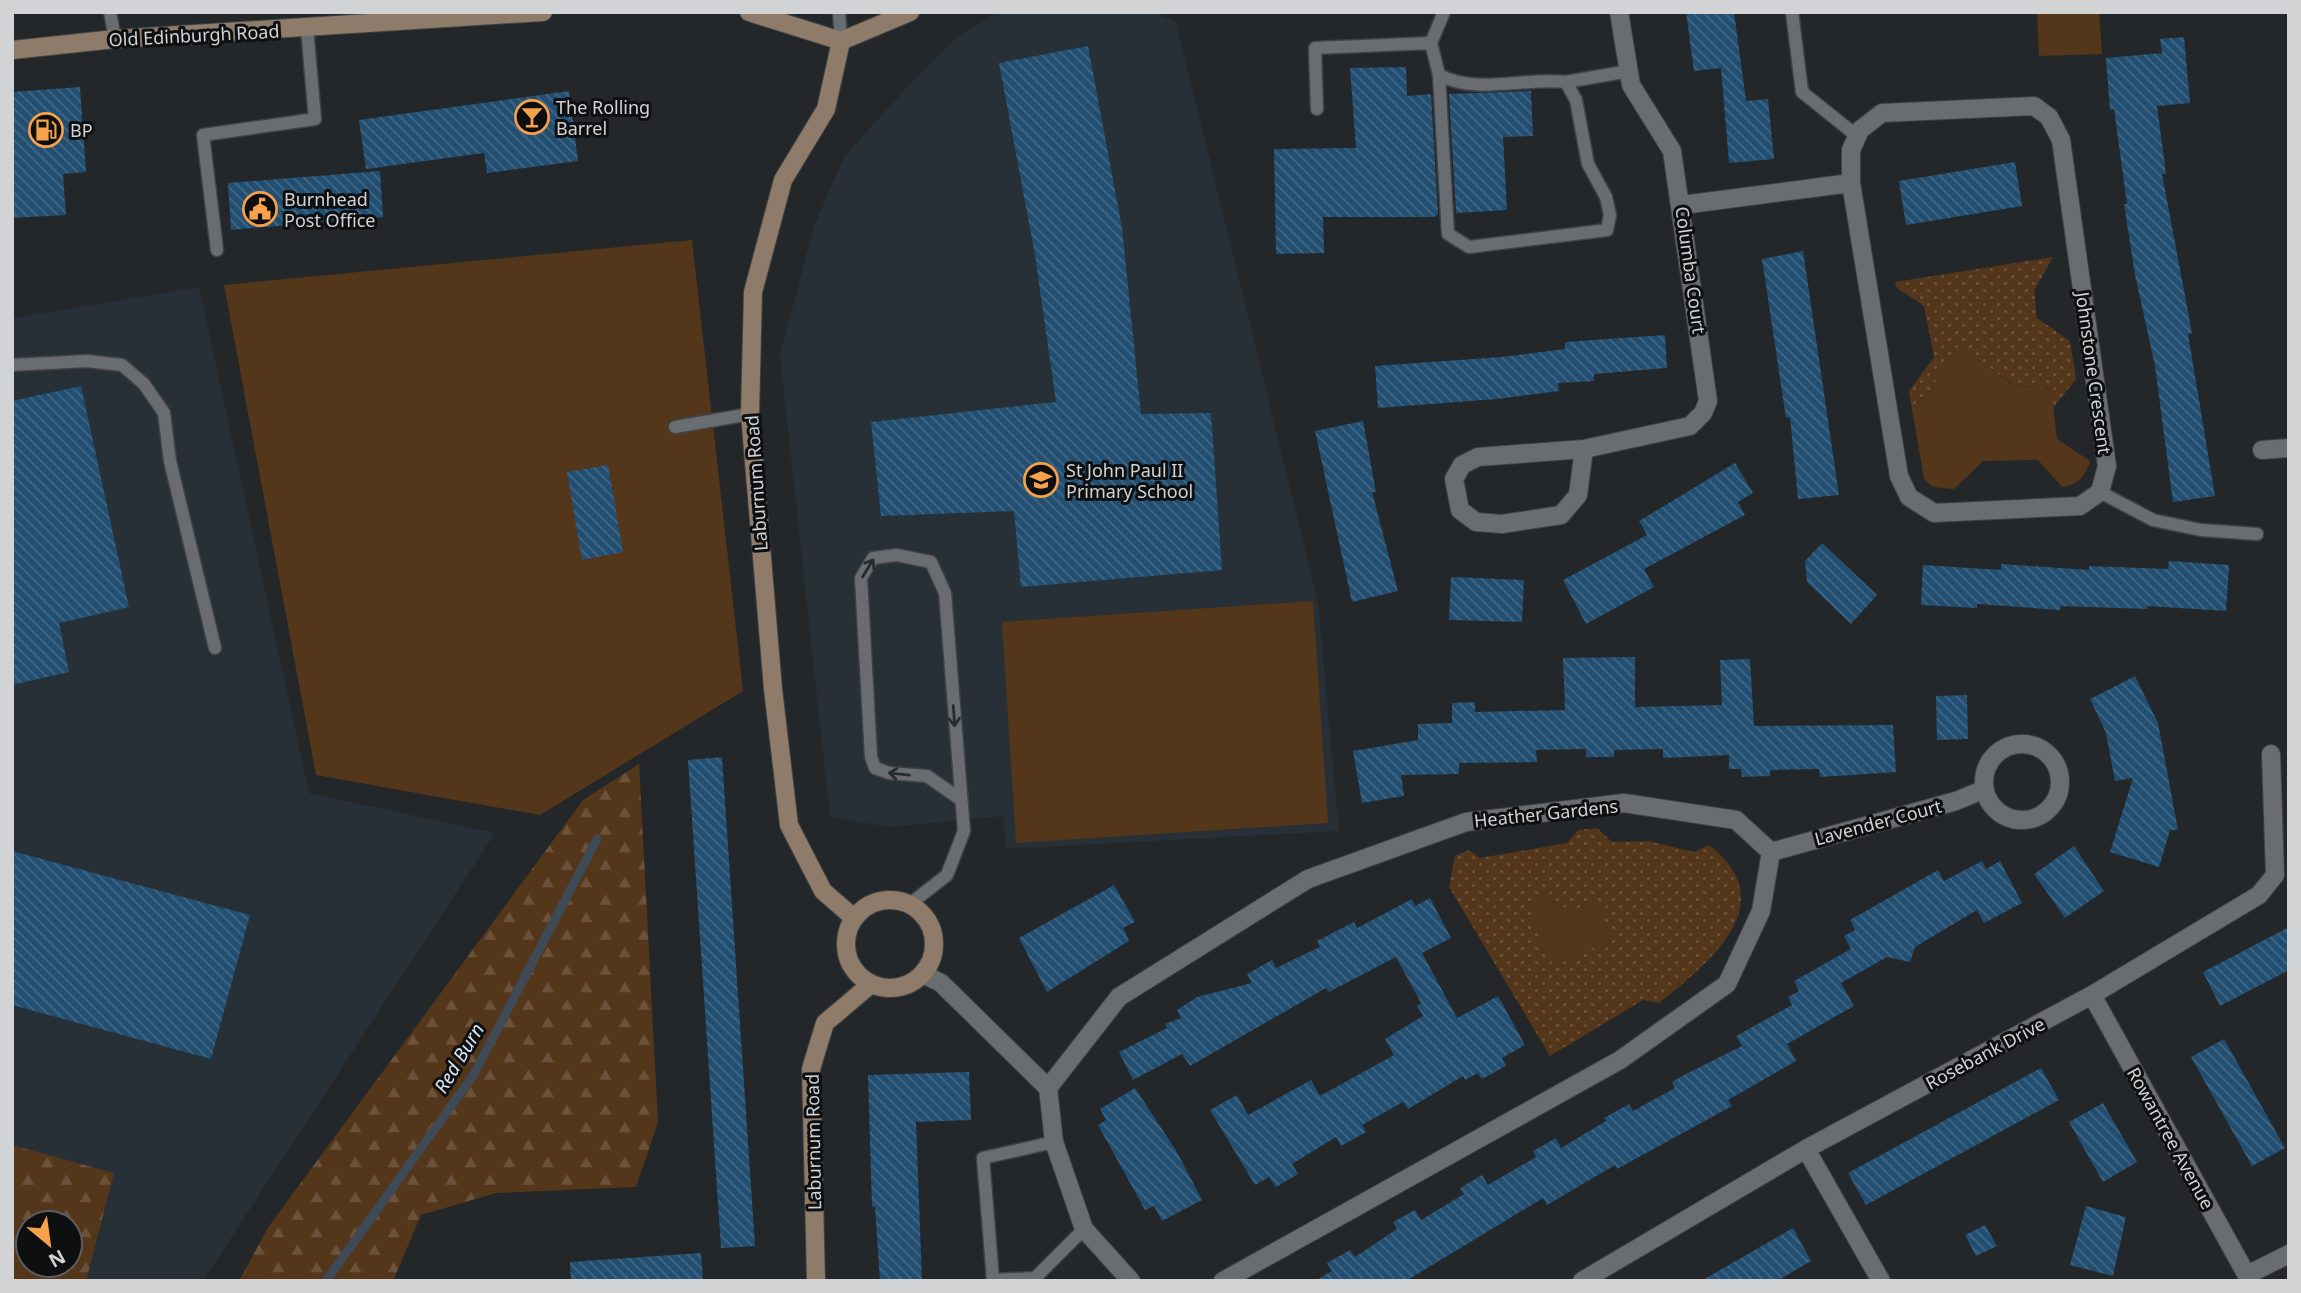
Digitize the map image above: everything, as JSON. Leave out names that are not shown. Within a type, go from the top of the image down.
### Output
[{"type":"street","name":"Old Edinburgh Road","points":[[12,50],[115,39],[307,29],[543,12]]},
{"type":"street","points":[[749,12],[841,41],[910,12]]},
{"type":"street","name":"Columba Court","points":[[1584,449],[1578,495],[1561,515],[1502,524],[1476,522],[1460,510],[1454,479],[1462,465],[1478,457],[1584,449],[1690,426],[1703,413],[1708,401],[1682,205],[1672,151],[1631,85],[1619,12]]},
{"type":"street","name":"Laburnum Road","points":[[841,41],[826,109],[783,180],[753,292],[750,414],[773,689],[789,825],[823,891],[854,918]]},
{"type":"street","name":"Johnstone Crescent","points":[[1857,136],[1860,130],[1882,113],[2034,106],[2049,117],[2061,140],[2107,466],[2100,492]]},
{"type":"street","points":[[1857,136],[1851,150],[1851,183],[1899,476],[1909,497],[1934,513],[2080,506],[2100,492]]},
{"type":"street","points":[[1682,205],[1851,183]]},
{"type":"street","points":[[2262,450],[2289,448]]},
{"type":"street","points":[[2033,746],[2054,761],[2059,773],[2060,785],[2051,807],[2030,819],[2006,817],[1989,801],[1985,789],[1989,764],[2008,747],[2033,746]]},
{"type":"street","name":"Rosebank Drive","points":[[1582,1281],[1806,1149],[2092,995],[2259,895],[2274,875],[2271,754]]},
{"type":"street","name":"Lavender Court","points":[[1771,852],[1956,801],[1985,789]]},
{"type":"street","name":"Heather Gardens","points":[[1048,1088],[1119,997],[1308,879],[1466,822],[1624,803],[1736,820],[1771,852]]},
{"type":"street","points":[[1223,1281],[1620,1060],[1727,984],[1761,911],[1771,852]]},
{"type":"street","points":[[898,900],[921,912],[934,936],[930,962],[923,974],[912,983],[898,987],[871,984],[852,967],[847,955],[848,929],[854,918],[873,902],[898,900]]},
{"type":"street","points":[[923,974],[941,983],[1048,1088],[1054,1142],[1084,1229],[1131,1281]]},
{"type":"street","name":"Laburnum Road","points":[[817,1281],[811,1069],[825,1023],[871,984]]},
{"type":"street","name":"Rowantree Avenue","points":[[2092,995],[2249,1278]]},
{"type":"street","points":[[1806,1149],[1881,1281]]},
{"type":"street","points":[[2249,1278],[2289,1254]]},
{"type":"lane","points":[[110,12],[115,39]]},
{"type":"lane","points":[[839,12],[841,41]]},
{"type":"lane","points":[[1444,12],[1431,43],[1439,75],[1448,233],[1469,247],[1607,230],[1611,215],[1606,197],[1588,164],[1580,134],[1576,100],[1566,82]]},
{"type":"lane","points":[[1792,12],[1802,92],[1857,136]]},
{"type":"lane","points":[[217,250],[203,135],[315,119],[307,29]]},
{"type":"lane","points":[[1317,109],[1315,48],[1431,43]]},
{"type":"lane","points":[[1439,75],[1466,85],[1544,79],[1566,82],[1629,71]]},
{"type":"lane","points":[[12,365],[87,361],[122,365],[144,384],[164,413],[170,461],[215,648]]},
{"type":"lane","points":[[675,427],[750,414]]},
{"type":"lane","points":[[2100,492],[2153,520],[2201,530],[2257,534]]},
{"type":"lane","points":[[910,904],[947,875],[964,831],[945,593],[931,562],[897,555],[873,558],[861,578],[871,757],[875,768],[888,773],[928,776],[960,799]]},
{"type":"lane","points":[[1054,1142],[983,1158],[993,1280],[1035,1280],[1084,1229]]},
{"type":"shaded area","name":"St John Paul II Primary School","points":[[998,12],[1160,12],[1161,16],[1176,22],[1318,602],[1339,831],[1006,849],[1003,816],[890,827],[830,817],[780,355],[814,226],[844,157],[953,40]]},
{"type":"shaded area","points":[[199,287],[309,793],[495,833],[203,1281],[12,1281],[12,318]]},
{"type":"green space","points":[[2037,12],[2099,12],[2102,54],[2039,56]]},
{"type":"green space","points":[[692,240],[743,691],[540,815],[316,775],[224,285]]},
{"type":"green space","points":[[2053,257],[2034,291],[2037,318],[2070,341],[2076,379],[2053,408],[2051,389],[2014,385],[1959,347],[1913,415],[1909,391],[1934,357],[1924,306],[1896,287],[1895,282]]},
{"type":"green space","points":[[1959,346],[2013,385],[2051,389],[2057,439],[2090,461],[2080,479],[2062,487],[2038,460],[1983,461],[1954,489],[1933,487],[1924,479],[1913,415]]},
{"type":"green space","points":[[1313,601],[1328,823],[1016,843],[1002,622]]},
{"type":"green space","points":[[639,764],[658,1122],[636,1187],[496,1193],[421,1215],[393,1281],[239,1281],[269,1226],[583,800]]},
{"type":"green space","points":[[1597,828],[1612,842],[1648,841],[1694,852],[1709,845],[1730,867],[1740,888],[1740,910],[1731,930],[1717,950],[1659,1003],[1643,1000],[1550,1056],[1449,887],[1455,856],[1469,850],[1480,858],[1567,843],[1578,830]]},
{"type":"green space","points":[[1540,895],[1572,911],[1598,901],[1611,940],[1560,963],[1547,958],[1532,913]]},
{"type":"green space","points":[[12,1145],[114,1173],[86,1281],[12,1281]]},
{"type":"building","points":[[1686,12],[1734,12],[1746,101],[1768,99],[1774,159],[1729,163],[1721,68],[1694,71]]},
{"type":"building","points":[[2184,37],[2190,103],[2157,106],[2166,174],[2162,174],[2192,333],[2188,334],[2215,496],[2173,502],[2155,366],[2135,275],[2124,204],[2127,204],[2114,109],[2110,110],[2106,58],[2162,53],[2160,39]]},
{"type":"building","points":[[1088,46],[1122,228],[1141,414],[1211,413],[1222,570],[1021,587],[1014,511],[881,516],[871,422],[1056,402],[1035,255],[999,63]]},
{"type":"building","points":[[1406,67],[1407,96],[1431,94],[1438,214],[1434,217],[1323,217],[1324,253],[1276,254],[1274,149],[1356,148],[1350,68]]},
{"type":"building","points":[[80,87],[86,172],[63,174],[66,215],[12,218],[12,92]]},
{"type":"building","points":[[569,91],[578,161],[487,173],[484,153],[366,169],[359,120]]},
{"type":"building","points":[[1531,91],[1533,136],[1503,137],[1507,210],[1456,213],[1449,94]]},
{"type":"building","points":[[2015,162],[2022,206],[1906,225],[1899,181]]},
{"type":"building","points":[[380,171],[383,217],[231,230],[228,183]]},
{"type":"building","points":[[1803,251],[1839,495],[1798,499],[1790,417],[1786,418],[1762,259]]},
{"type":"building","points":[[1665,335],[1667,368],[1594,374],[1594,381],[1558,383],[1559,391],[1497,399],[1378,408],[1375,366],[1501,357],[1565,349],[1565,342]]},
{"type":"building","points":[[81,386],[129,607],[59,623],[69,672],[12,685],[12,401]]},
{"type":"building","points":[[1363,421],[1376,492],[1372,492],[1398,591],[1352,602],[1315,431]]},
{"type":"building","points":[[1735,463],[1753,493],[1738,502],[1745,515],[1644,569],[1654,587],[1586,624],[1563,580],[1647,535],[1639,521]]},
{"type":"building","points":[[608,465],[623,552],[582,560],[567,472]]},
{"type":"building","points":[[1822,543],[1877,595],[1851,624],[1807,582],[1805,561]]},
{"type":"building","points":[[2169,561],[2229,565],[2226,611],[2147,606],[2147,609],[2061,606],[2060,610],[1977,604],[1977,608],[1921,605],[1923,565],[2001,570],[2001,564],[2089,570],[2089,566],[2168,569]]},
{"type":"building","points":[[1451,577],[1524,580],[1522,622],[1449,620]]},
{"type":"building","points":[[1635,657],[1635,707],[1722,705],[1720,660],[1750,659],[1754,726],[1893,725],[1896,772],[1820,777],[1819,769],[1770,770],[1770,776],[1742,777],[1741,769],[1729,769],[1729,755],[1663,758],[1663,749],[1614,750],[1614,757],[1586,757],[1586,749],[1536,750],[1537,762],[1459,763],[1459,774],[1401,775],[1404,796],[1362,803],[1353,751],[1418,740],[1418,724],[1452,723],[1452,703],[1475,702],[1475,712],[1565,710],[1563,658]]},
{"type":"building","points":[[2135,676],[2158,723],[2178,830],[2170,830],[2159,867],[2110,852],[2133,778],[2115,781],[2106,733],[2090,699]]},
{"type":"building","points":[[1967,695],[1968,739],[1937,740],[1936,696]]},
{"type":"building","points":[[722,757],[755,1246],[721,1248],[688,760]]},
{"type":"building","points":[[2074,846],[2104,891],[2065,918],[2034,874]]},
{"type":"building","points":[[12,851],[250,915],[211,1059],[12,1005]]},
{"type":"building","points":[[1982,861],[1986,869],[2000,861],[2022,903],[1984,923],[1977,910],[1915,947],[1910,962],[1887,957],[1841,983],[1854,1006],[1787,1044],[1796,1061],[1728,1100],[1732,1106],[1617,1169],[1615,1165],[1547,1205],[1543,1198],[1406,1281],[1315,1281],[1332,1271],[1327,1263],[1350,1250],[1355,1257],[1397,1229],[1393,1222],[1415,1210],[1421,1220],[1464,1194],[1460,1188],[1482,1175],[1488,1185],[1536,1157],[1533,1151],[1556,1138],[1561,1148],[1606,1121],[1604,1118],[1629,1104],[1633,1111],[1675,1088],[1672,1082],[1742,1046],[1736,1036],[1792,1005],[1788,997],[1799,991],[1794,981],[1851,949],[1844,936],[1855,930],[1850,920],[1938,870],[1944,881]]},
{"type":"building","points":[[1114,885],[1135,922],[1123,928],[1129,941],[1047,992],[1019,938]]},
{"type":"building","points":[[1430,898],[1451,938],[1422,953],[1457,1018],[1498,996],[1525,1045],[1502,1058],[1506,1066],[1482,1079],[1478,1073],[1465,1080],[1463,1076],[1408,1109],[1403,1102],[1362,1125],[1366,1132],[1341,1146],[1336,1137],[1292,1164],[1298,1174],[1276,1187],[1269,1177],[1255,1185],[1210,1110],[1237,1095],[1248,1115],[1311,1080],[1320,1096],[1394,1055],[1385,1039],[1423,1016],[1417,1006],[1421,1003],[1396,957],[1329,992],[1326,988],[1190,1066],[1182,1054],[1133,1080],[1119,1052],[1167,1028],[1165,1024],[1181,1018],[1177,1010],[1197,997],[1252,983],[1247,974],[1272,960],[1276,968],[1320,947],[1317,941],[1354,922],[1357,928],[1412,899],[1415,906]]},
{"type":"building","points":[[2289,927],[2289,970],[2220,1006],[2203,972]]},
{"type":"building","points":[[2224,1039],[2285,1148],[2252,1166],[2191,1057]]},
{"type":"building","points":[[2041,1068],[2059,1100],[1866,1205],[1848,1173]]},
{"type":"building","points":[[969,1072],[971,1120],[916,1122],[922,1281],[880,1281],[875,1206],[872,1207],[868,1075]]},
{"type":"building","points":[[1135,1088],[1177,1152],[1202,1200],[1162,1221],[1154,1206],[1145,1210],[1098,1125],[1106,1120],[1100,1109]]},
{"type":"building","points":[[2103,1103],[2137,1162],[2103,1182],[2069,1122]]},
{"type":"building","points":[[2086,1206],[2126,1217],[2113,1276],[2070,1265]]},
{"type":"building","points":[[1985,1225],[1997,1246],[1976,1256],[1965,1235]]},
{"type":"building","points":[[1793,1228],[1811,1261],[1777,1281],[1701,1281]]},
{"type":"building","points":[[701,1253],[703,1281],[571,1281],[570,1262]]},
{"type":"waterway","name":"Red Burn","points":[[326,1281],[474,1074],[597,839]]},
{"type":"place","name":"The Rolling Barrel","points":[[532,117]]},
{"type":"place","name":"BP","points":[[46,130]]},
{"type":"place","name":"Burnhead Post Office","points":[[260,209]]},
{"type":"place","name":"St John Paul II Primary School","points":[[1041,480]]}]
